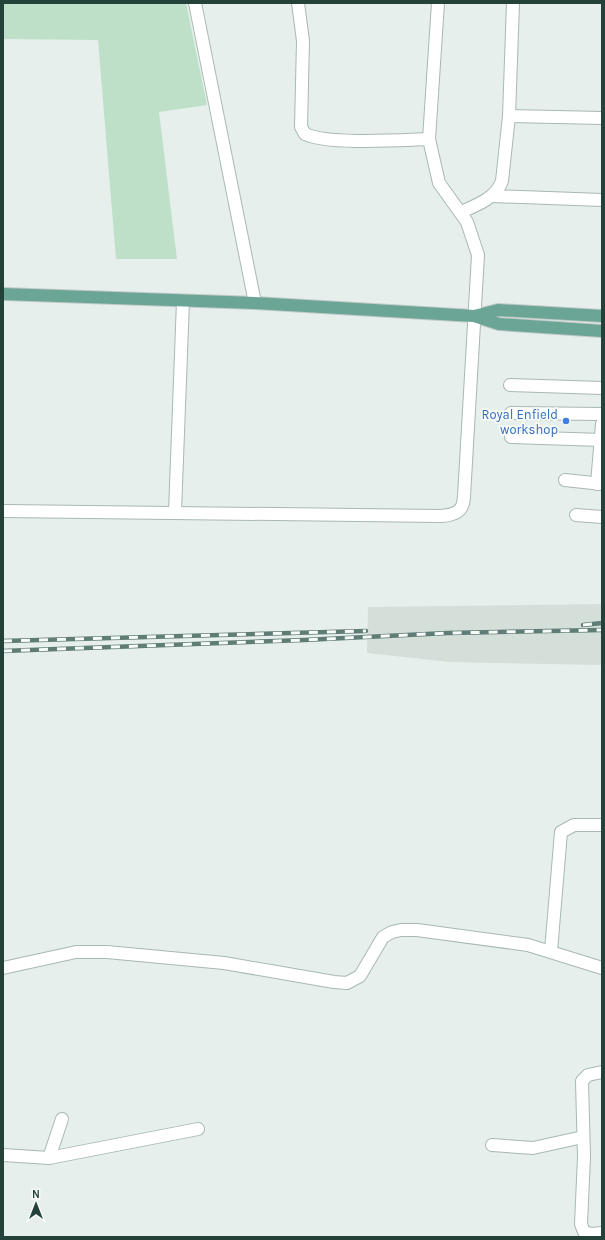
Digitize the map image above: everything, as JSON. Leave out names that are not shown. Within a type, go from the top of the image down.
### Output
[{"type":"main road","points":[[3,294],[255,303],[474,316],[499,324],[602,331]]},
{"type":"main road","points":[[474,316],[498,310],[602,316]]},
{"type":"street","points":[[195,3],[255,303]]},
{"type":"street","points":[[298,3],[302,41],[301,121],[303,131],[312,138],[319,139],[429,139]]},
{"type":"street","points":[[3,511],[441,516],[457,514],[461,510],[465,479],[478,255],[472,233],[461,212],[439,183],[429,139],[438,3]]},
{"type":"street","points":[[461,212],[492,196],[499,190],[502,181],[509,116],[513,3]]},
{"type":"street","points":[[509,116],[602,118]]},
{"type":"street","points":[[492,196],[602,200]]},
{"type":"street","points":[[175,512],[183,301]]},
{"type":"street","points":[[510,385],[602,388]]},
{"type":"street","points":[[511,413],[602,414]]},
{"type":"street","points":[[565,480],[600,484],[602,424]]},
{"type":"street","points":[[512,437],[601,440]]},
{"type":"street","points":[[576,515],[602,517]]},
{"type":"street","points":[[551,951],[561,832],[574,825],[602,825]]},
{"type":"street","points":[[3,968],[76,952],[102,951],[224,963],[347,983],[360,976],[383,937],[400,930],[417,930],[505,941],[551,951],[602,968]]},
{"type":"street","points":[[602,1072],[588,1075],[582,1081],[583,1137],[581,1224],[584,1232],[587,1234],[602,1233]]},
{"type":"street","points":[[49,1158],[62,1119]]},
{"type":"street","points":[[3,1156],[49,1158],[198,1129]]},
{"type":"street","points":[[492,1145],[533,1148],[583,1137]]},
{"type":"shaded area","points":[[602,604],[602,665],[450,662],[367,653],[368,607]]},
{"type":"green space","points":[[3,3],[186,3],[207,105],[159,112],[177,259],[116,259],[98,40],[3,39]]},
{"type":"railway","points":[[583,625],[602,623]]},
{"type":"railway","points":[[3,651],[448,633],[602,630]]},
{"type":"railway","points":[[3,641],[366,631]]},
{"type":"place","name":"Royal Enfield workshop","points":[[566,421]]}]
